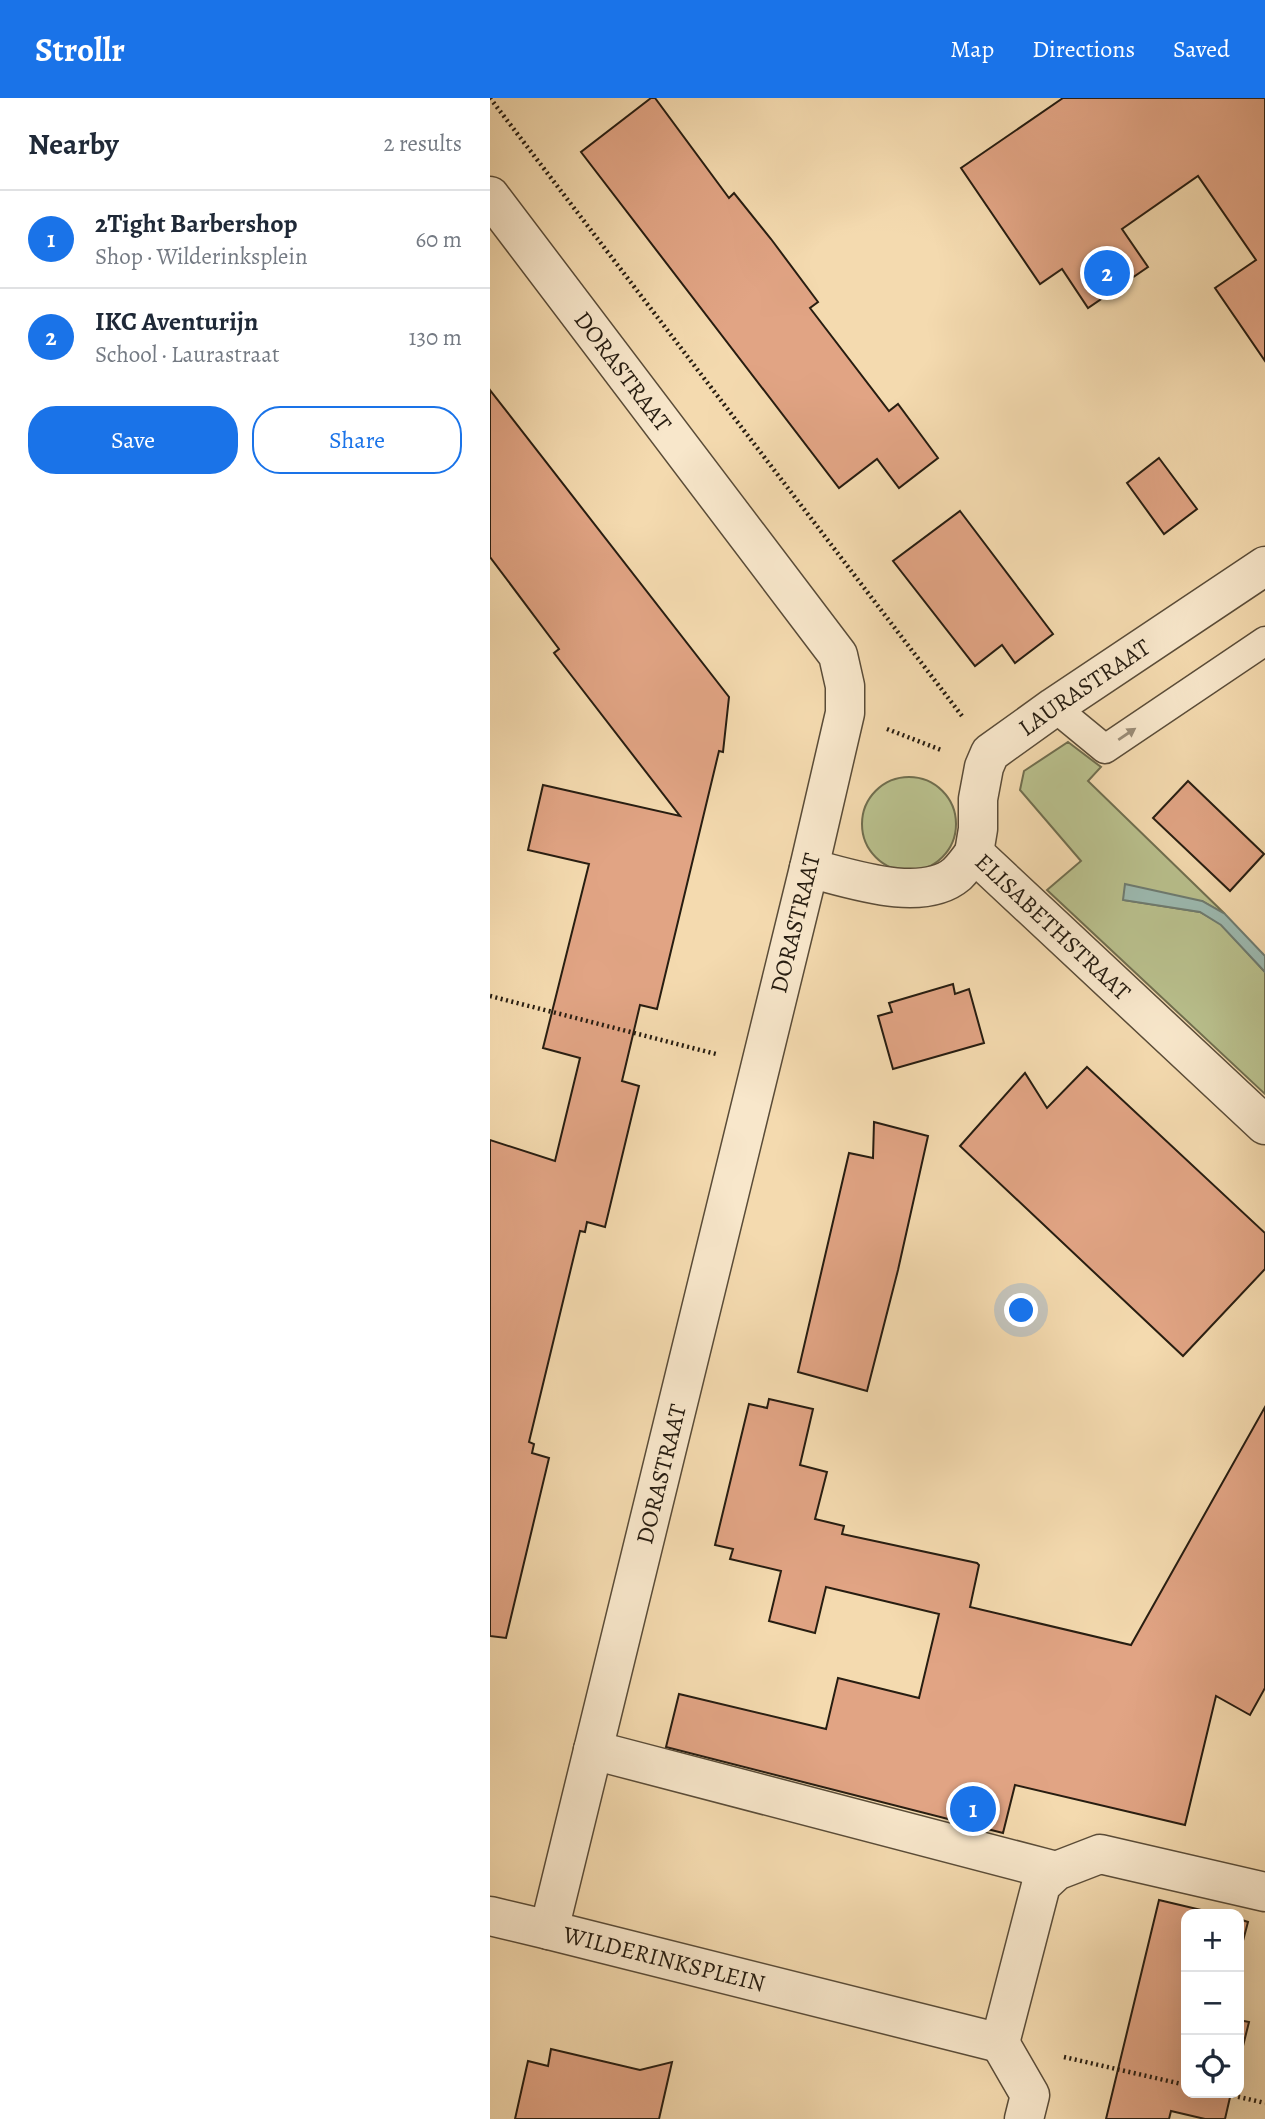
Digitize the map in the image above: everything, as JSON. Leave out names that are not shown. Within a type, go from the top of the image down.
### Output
[{"type":"street","name":"DORASTRAAT","points":[[490,196],[838,654],[845,686],[845,713],[809,868],[593,1750]]},
{"type":"street","name":"LAURASTRAAT","points":[[987,760],[1054,707],[1265,566]]},
{"type":"street","points":[[974,853],[978,829],[978,799],[987,760]]},
{"type":"street","name":"ELISABETHSTRAAT","points":[[809,868],[890,888],[929,887],[956,876],[974,853],[1265,1125]]},
{"type":"street","points":[[593,1750],[1056,1871]]},
{"type":"street","name":"WILDERINKSPLEIN","points":[[593,1750],[549,1930],[1000,2043]]},
{"type":"street","points":[[1024,2119],[1030,2095],[1000,2043],[1041,1885],[1056,1871],[1100,1854],[1265,1892]]},
{"type":"street","points":[[490,1916],[549,1930]]},
{"type":"lane","points":[[1054,707],[1105,749],[1265,641]]},
{"type":"path","points":[[490,98],[987,760]]},
{"type":"path","points":[[845,713],[987,760]]},
{"type":"path","points":[[490,996],[761,1066]]},
{"type":"path","points":[[1000,2043],[1181,2084]]},
{"type":"path","points":[[1244,2098],[1265,2103]]},
{"type":"green space","points":[[1068,742],[1101,767],[1088,781],[1225,914],[1202,901],[1124,900],[1200,912],[1221,924],[1265,972],[1265,1094],[1047,890],[1081,861],[1020,790],[1024,771]]},
{"type":"green space","points":[[909,777],[927,781],[942,791],[952,806],[956,824],[952,842],[942,857],[927,867],[909,871],[891,867],[876,857],[866,842],[862,824],[866,806],[876,791],[891,781]]},
{"type":"water","points":[[1125,884],[1202,901],[1225,914],[1265,956],[1265,972],[1221,925],[1200,912],[1123,900]]},
{"type":"building","points":[[651,98],[655,98],[729,198],[734,193],[771,239],[818,302],[810,308],[889,411],[898,404],[938,458],[899,488],[877,459],[839,488],[581,152]]},
{"type":"building","points":[[1063,98],[1265,98],[1265,361],[1215,288],[1256,260],[1198,176],[1122,229],[1148,267],[1088,308],[1062,269],[1040,284],[961,168]]},
{"type":"building","points":[[490,390],[729,697],[723,752],[719,751],[657,1009],[640,1005],[622,1081],[639,1086],[605,1227],[587,1222],[585,1232],[580,1231],[529,1442],[534,1444],[532,1453],[549,1458],[506,1638],[490,1636],[490,1140],[555,1161],[580,1058],[543,1048],[589,864],[528,850],[543,785],[680,816],[554,653],[559,649],[490,557]]},
{"type":"building","points":[[1159,458],[1197,509],[1164,534],[1127,483]]},
{"type":"building","points":[[960,511],[1053,634],[1015,663],[1002,645],[975,666],[893,561]]},
{"type":"building","points":[[1188,781],[1264,854],[1230,891],[1153,818]]},
{"type":"building","points":[[953,984],[955,994],[969,989],[984,1043],[893,1069],[878,1016],[892,1012],[889,1003]]},
{"type":"building","points":[[1087,1067],[1265,1233],[1265,1269],[1183,1356],[960,1146],[1025,1073],[1047,1108]]},
{"type":"building","points":[[874,1122],[928,1136],[867,1391],[798,1372],[849,1153],[873,1158]]},
{"type":"building","points":[[769,1399],[813,1409],[800,1465],[827,1472],[815,1519],[844,1526],[842,1534],[977,1563],[979,1565],[970,1607],[1131,1645],[1265,1407],[1265,1688],[1250,1715],[1216,1696],[1185,1825],[1015,1785],[1003,1833],[666,1747],[679,1694],[826,1729],[838,1678],[919,1698],[939,1614],[826,1587],[815,1633],[769,1621],[781,1571],[730,1559],[733,1549],[715,1545],[749,1404],[767,1408]]},
{"type":"building","points":[[1159,1900],[1197,1909],[1181,1909],[1181,2098],[1230,2098],[1225,2119],[1205,2119],[1171,2111],[1169,2119],[1106,2119]]},
{"type":"building","points":[[1244,1921],[1248,1922],[1244,1937]]},
{"type":"building","points":[[1244,2021],[1249,2022],[1244,2042]]},
{"type":"building","points":[[551,2049],[640,2070],[672,2062],[659,2119],[515,2119],[528,2061],[548,2066]]},
{"type":"place","name":"IKC Aventurijn","points":[[1107,273]]},
{"type":"place","name":"2Tight Barbershop","points":[[973,1809]]}]
